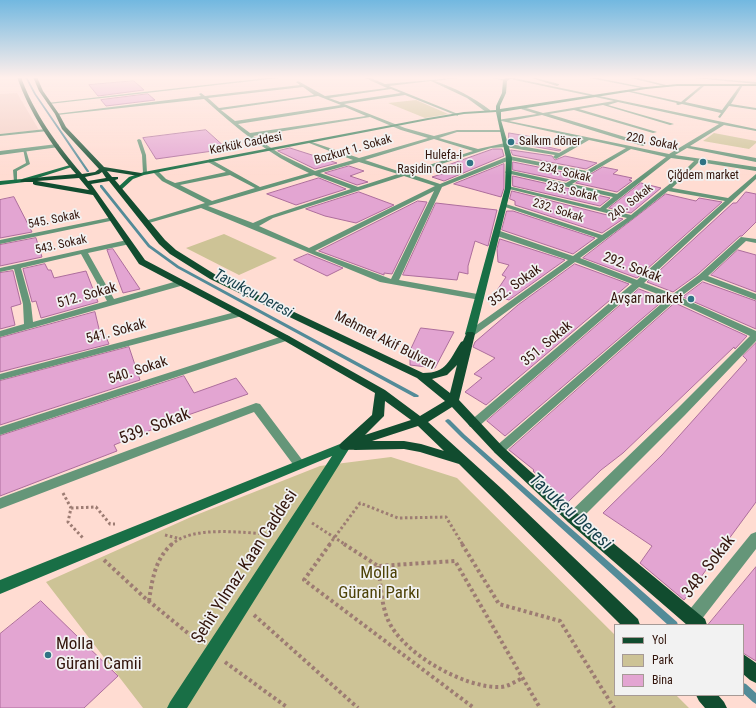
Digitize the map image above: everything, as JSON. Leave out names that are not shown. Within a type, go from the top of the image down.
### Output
[{"type":"main road","points":[[35,110],[46,130],[72,166],[95,193],[142,262],[181,284],[286,338],[381,392],[420,421],[498,493],[631,624]]},
{"type":"main road","name":"Mehmet Akif Bulvarı","points":[[54,110],[64,128],[111,179],[162,242],[173,252],[213,277],[421,376],[454,401],[499,450],[573,518],[696,622]]},
{"type":"main road","points":[[23,181],[95,174],[102,169],[142,174]]},
{"type":"main road","points":[[86,184],[95,181],[142,174]]},
{"type":"main road","points":[[23,181],[95,193]]},
{"type":"main road","points":[[421,376],[429,376],[446,371],[453,364],[470,334]]},
{"type":"main road","points":[[345,446],[420,421],[454,401],[470,334]]},
{"type":"main road","points":[[345,446],[378,416],[381,392]]},
{"type":"main road","points":[[345,446],[404,445],[421,448],[462,461]]},
{"type":"main road","points":[[744,664],[756,674]]},
{"type":"main road","points":[[706,696],[718,708]]},
{"type":"street","points":[[57,114],[89,110]]},
{"type":"street","points":[[219,110],[269,150],[313,172],[358,190]]},
{"type":"street","points":[[234,123],[320,110]]},
{"type":"street","points":[[357,110],[393,125],[476,150]]},
{"type":"street","points":[[444,110],[456,115]]},
{"type":"street","name":"Kerkük Caddesi","points":[[142,174],[393,125],[456,115],[507,110]]},
{"type":"street","points":[[529,110],[646,140]]},
{"type":"street","points":[[499,120],[566,110]]},
{"type":"street","points":[[576,110],[655,132]]},
{"type":"street","points":[[623,110],[672,124]]},
{"type":"street","points":[[662,110],[756,130]]},
{"type":"street","points":[[601,210],[616,196],[670,156],[720,123],[724,112],[715,110]]},
{"type":"street","points":[[470,334],[508,188],[509,158],[499,120],[499,111]]},
{"type":"street","points":[[249,135],[371,116]]},
{"type":"street","points":[[666,127],[690,116]]},
{"type":"street","name":"220. Sokak","points":[[499,120],[670,156],[756,169]]},
{"type":"street","points":[[641,150],[646,140],[661,129]]},
{"type":"street","points":[[0,135],[46,130]]},
{"type":"street","name":"Bozkurt 1. Sokak","points":[[147,222],[313,172],[457,131],[502,131]]},
{"type":"street","points":[[544,164],[588,139]]},
{"type":"street","points":[[311,142],[335,152],[404,173],[440,186]]},
{"type":"street","points":[[253,226],[271,218],[476,150],[505,145],[561,155]]},
{"type":"street","points":[[0,153],[58,146]]},
{"type":"street","points":[[685,146],[756,160]]},
{"type":"street","points":[[567,185],[630,148]]},
{"type":"street","points":[[309,251],[440,186],[509,158],[587,173]]},
{"type":"street","name":"240. Sokak","points":[[574,259],[668,189],[698,160]]},
{"type":"street","points":[[210,161],[260,189]]},
{"type":"street","points":[[0,183],[23,181],[72,166]]},
{"type":"street","points":[[156,172],[164,180],[211,203]]},
{"type":"street","name":"234. Sokak","points":[[508,172],[616,196]]},
{"type":"street","points":[[173,185],[231,173]]},
{"type":"street","points":[[119,189],[128,179],[142,174]]},
{"type":"street","name":"351. Sokak","points":[[474,424],[637,284],[756,176]]},
{"type":"street","points":[[394,281],[440,186]]},
{"type":"street","name":"233. Sokak","points":[[508,188],[632,217]]},
{"type":"street","points":[[668,189],[730,200]]},
{"type":"street","points":[[202,206],[383,280],[480,297]]},
{"type":"street","name":"232. Sokak","points":[[504,206],[604,238]]},
{"type":"street","name":"545. Sokak","points":[[0,242],[113,219]]},
{"type":"street","name":"292. Sokak","points":[[497,233],[574,259],[674,297],[756,335]]},
{"type":"street","points":[[499,450],[674,297],[702,277],[744,238],[756,241]]},
{"type":"street","name":"543. Sokak","points":[[0,270],[127,242]]},
{"type":"street","points":[[84,252],[112,304]]},
{"type":"street","name":"352. Sokak","points":[[470,334],[574,259]]},
{"type":"street","points":[[17,266],[27,304],[29,326]]},
{"type":"street","points":[[702,277],[756,297]]},
{"type":"street","name":"512. Sokak","points":[[0,334],[181,284]]},
{"type":"street","name":"541. Sokak","points":[[0,378],[239,314]]},
{"type":"street","points":[[573,518],[681,412],[756,335]]},
{"type":"street","name":"540. Sokak","points":[[0,431],[286,338]]},
{"type":"street","name":"539. Sokak","points":[[0,504],[256,407],[299,464]]},
{"type":"street","points":[[0,587],[345,446]]},
{"type":"street","name":"Şehit Yılmaz Kaan Caddesi","points":[[176,708],[345,446]]},
{"type":"street","name":"348. Sokak","points":[[696,622],[756,538]]},
{"type":"lane","points":[[138,140],[144,155],[142,174]]},
{"type":"lane","points":[[15,182],[15,170],[28,164],[24,150]]},
{"type":"path","points":[[57,482],[71,508],[68,522],[93,549],[149,601],[212,652],[288,708]]},
{"type":"path","points":[[474,708],[304,580],[360,503],[398,518],[446,517],[499,604],[560,621],[614,708]]},
{"type":"path","points":[[300,516],[378,566],[455,561],[540,708]]},
{"type":"path","points":[[149,601],[154,575],[163,551],[178,540],[201,532],[288,535]]},
{"type":"path","points":[[378,566],[388,621],[398,637],[427,662],[471,682],[501,687],[523,678]]},
{"type":"path","points":[[243,605],[358,708]]},
{"type":"shaded area","points":[[0,110],[27,110],[39,130],[0,134]]},
{"type":"green space","points":[[405,110],[439,110],[449,114],[425,118]]},
{"type":"green space","points":[[714,133],[756,141],[756,143],[749,149],[703,141]]},
{"type":"green space","points":[[224,234],[277,258],[239,275],[186,248]]},
{"type":"green space","name":"Molla Gürani Parkı","points":[[391,457],[457,478],[614,634],[614,696],[677,696],[689,708],[143,708],[46,582],[191,517],[320,466]]},
{"type":"building","points":[[206,130],[227,149],[156,159],[143,138]]},
{"type":"building","points":[[509,133],[539,138],[536,140],[541,141],[535,144],[561,150],[559,151],[509,142]]},
{"type":"building","points":[[290,148],[337,163],[315,169],[278,151]]},
{"type":"building","name":"Hulefa-i Raşidin Camii","points":[[493,149],[502,149],[504,156],[444,181],[432,177],[455,170],[443,167]]},
{"type":"building","points":[[511,150],[552,156],[555,160],[565,156],[597,163],[586,169],[513,155]]},
{"type":"building","points":[[513,162],[578,175],[566,181],[513,170]]},
{"type":"building","points":[[504,164],[504,188],[501,197],[454,184]]},
{"type":"building","points":[[349,166],[364,171],[350,176],[368,182],[357,185],[325,173]]},
{"type":"building","points":[[603,167],[618,170],[613,174],[632,178],[629,180],[632,181],[617,192],[576,183]]},
{"type":"building","points":[[513,176],[610,198],[600,206],[513,186]]},
{"type":"building","points":[[319,178],[346,189],[296,205],[267,194]]},
{"type":"building","points":[[641,183],[661,188],[631,213],[609,208]]},
{"type":"building","points":[[512,191],[623,219],[602,233],[515,205],[515,201],[510,199]]},
{"type":"building","points":[[359,192],[394,205],[356,223],[325,216],[306,209]]},
{"type":"building","points":[[746,192],[756,194],[756,222],[742,236],[740,236],[698,274],[673,292],[647,282],[733,203],[736,203]]},
{"type":"building","points":[[666,194],[696,201],[699,198],[722,202],[637,278],[583,258]]},
{"type":"building","points":[[14,197],[32,232],[0,238],[0,200]]},
{"type":"building","points":[[418,201],[427,202],[392,274],[384,273],[384,275],[319,251]]},
{"type":"building","points":[[436,203],[497,210],[488,246],[475,241],[468,266],[468,274],[459,272],[457,280],[403,275]]},
{"type":"building","points":[[507,211],[513,211],[595,238],[573,254],[502,230]]},
{"type":"building","points":[[36,238],[42,257],[0,266],[0,245]]},
{"type":"building","points":[[500,239],[565,260],[509,300],[494,295],[506,277],[502,275],[509,265],[498,262],[497,249]]},
{"type":"building","points":[[113,249],[140,289],[123,293],[107,250]]},
{"type":"building","points":[[738,250],[756,255],[756,292],[711,275]]},
{"type":"building","points":[[308,254],[343,268],[327,276],[294,260]]},
{"type":"building","points":[[45,264],[48,270],[51,270],[54,278],[86,271],[98,302],[41,318],[36,301],[32,302],[23,269]]},
{"type":"building","points":[[575,264],[629,284],[486,405],[465,392],[482,378],[474,374],[495,358],[473,347],[475,342],[518,305]]},
{"type":"building","points":[[13,271],[21,304],[11,307],[15,325],[0,329],[0,273]]},
{"type":"building","points":[[703,282],[756,301],[756,329],[683,297]]},
{"type":"building","points":[[639,289],[665,299],[505,436],[487,421]]},
{"type":"building","points":[[675,303],[747,336],[735,349],[734,347],[623,453],[601,470],[568,502],[533,471],[534,470],[509,450]]},
{"type":"building","points":[[95,312],[100,333],[104,332],[109,344],[0,372],[0,338]]},
{"type":"building","points":[[421,328],[454,332],[435,368],[410,365],[410,351]]},
{"type":"building","points":[[756,343],[756,502],[684,600],[640,563],[652,546],[603,513],[662,455],[747,360],[743,356]]},
{"type":"building","points":[[129,347],[140,380],[0,425],[0,381]]},
{"type":"building","points":[[184,376],[194,393],[236,378],[248,394],[188,415],[114,445],[117,451],[0,496],[0,436]]},
{"type":"building","points":[[756,567],[756,661],[744,654],[744,624],[709,624]]},
{"type":"building","name":"Molla Gürani Camii","points":[[41,601],[118,676],[84,708],[0,708],[0,634]]},
{"type":"waterway","name":"Tavukçu Deresi","points":[[46,110],[88,171]]},
{"type":"waterway","name":"Tavukçu Deresi","points":[[101,186],[149,246],[178,267],[416,396]]},
{"type":"waterway","name":"Tavukçu Deresi","points":[[448,421],[673,624]]},
{"type":"waterway","name":"Tavukçu Deresi","points":[[744,688],[756,699]]},
{"type":"place","name":"Salkım döner","points":[[511,142]]},
{"type":"place","name":"Çiğdem market","points":[[703,162]]},
{"type":"place","name":"Hulefa-i Raşidin Camii","points":[[470,163]]},
{"type":"place","name":"Avşar market","points":[[691,299]]},
{"type":"place","name":"Molla Gürani Camii","points":[[48,655]]}]
